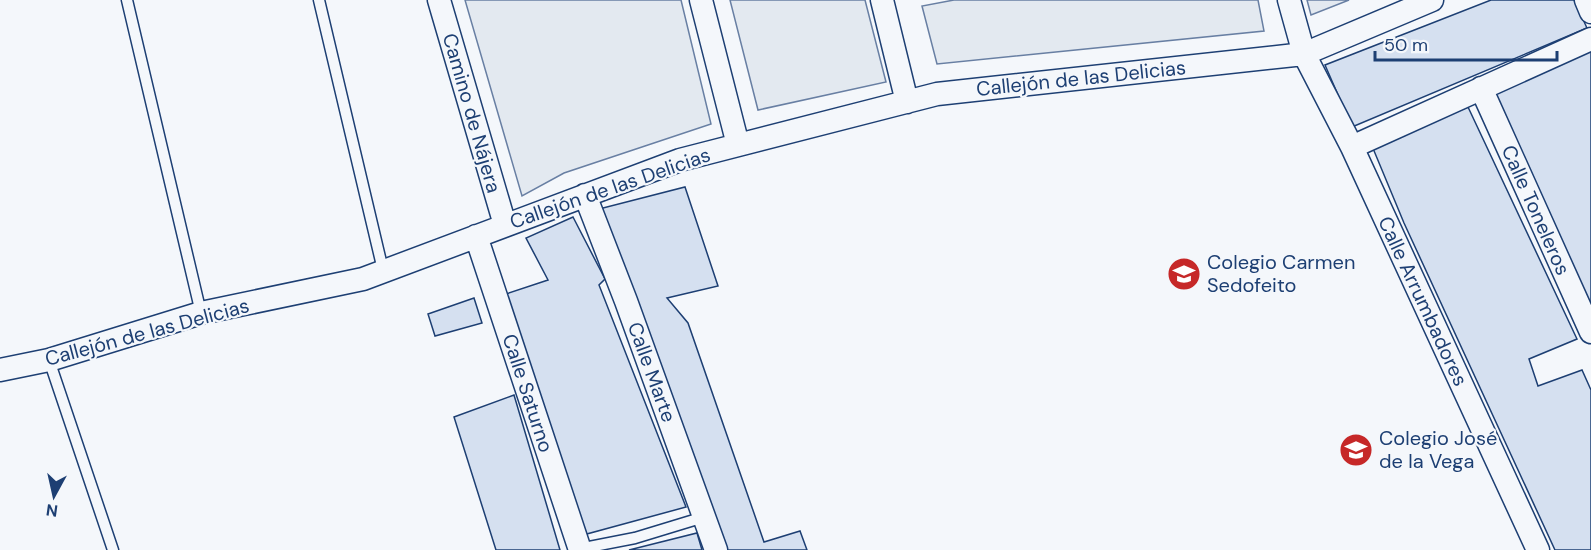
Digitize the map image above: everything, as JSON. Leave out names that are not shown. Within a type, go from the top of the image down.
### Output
[{"type":"street","name":"Camino de Nájera","points":[[439,0],[505,225]]},
{"type":"street","points":[[701,0],[738,145]]},
{"type":"street","points":[[882,0],[907,102]]},
{"type":"street","name":"Calle Arrumbadores","points":[[1289,0],[1304,54],[1352,147],[1538,550]]},
{"type":"street","name":"Callejón de las Delicias","points":[[0,370],[48,360],[201,313],[363,279],[680,160],[738,145],[936,94],[1304,54],[1432,0]]},
{"type":"street","points":[[1586,0],[1591,12]]},
{"type":"street","points":[[1352,147],[1591,39]]},
{"type":"street","name":"Calle Toneleros","points":[[1482,88],[1591,332]]},
{"type":"street","name":"Calle Marte","points":[[585,195],[716,550]]},
{"type":"street","name":"Calle Saturno","points":[[476,236],[580,550]]},
{"type":"lane","points":[[127,0],[201,313]]},
{"type":"lane","points":[[319,0],[383,270]]},
{"type":"lane","points":[[48,360],[113,550]]},
{"type":"lane","points":[[580,550],[635,538],[704,517]]},
{"type":"shaded area","points":[[465,0],[681,0],[711,124],[564,173],[522,196]]},
{"type":"shaded area","points":[[730,0],[865,0],[886,82],[758,110]]},
{"type":"shaded area","points":[[954,0],[1258,0],[1264,31],[937,64],[922,6]]},
{"type":"shaded area","points":[[1307,0],[1349,0],[1311,15]]},
{"type":"building","points":[[1491,0],[1574,0],[1587,28],[1352,127],[1325,65]]},
{"type":"building","points":[[1591,51],[1591,320],[1493,94]]},
{"type":"building","points":[[1468,107],[1577,339],[1529,359],[1538,386],[1582,370],[1591,390],[1591,550],[1555,550],[1404,223],[1372,146]]},
{"type":"building","points":[[685,187],[718,286],[667,298],[688,323],[764,542],[800,531],[807,550],[723,550],[599,209]]},
{"type":"building","points":[[573,217],[605,279],[599,285],[686,507],[583,535],[506,294],[548,280],[526,238]]},
{"type":"building","points":[[474,298],[482,323],[435,336],[428,314]]},
{"type":"building","points":[[514,395],[560,550],[496,550],[454,417]]},
{"type":"building","points":[[697,533],[702,550],[629,550]]},
{"type":"place","name":"Colegio Carmen Sedofeito","points":[[1184,274]]},
{"type":"place","name":"Colegio José de la Vega","points":[[1356,450]]}]
